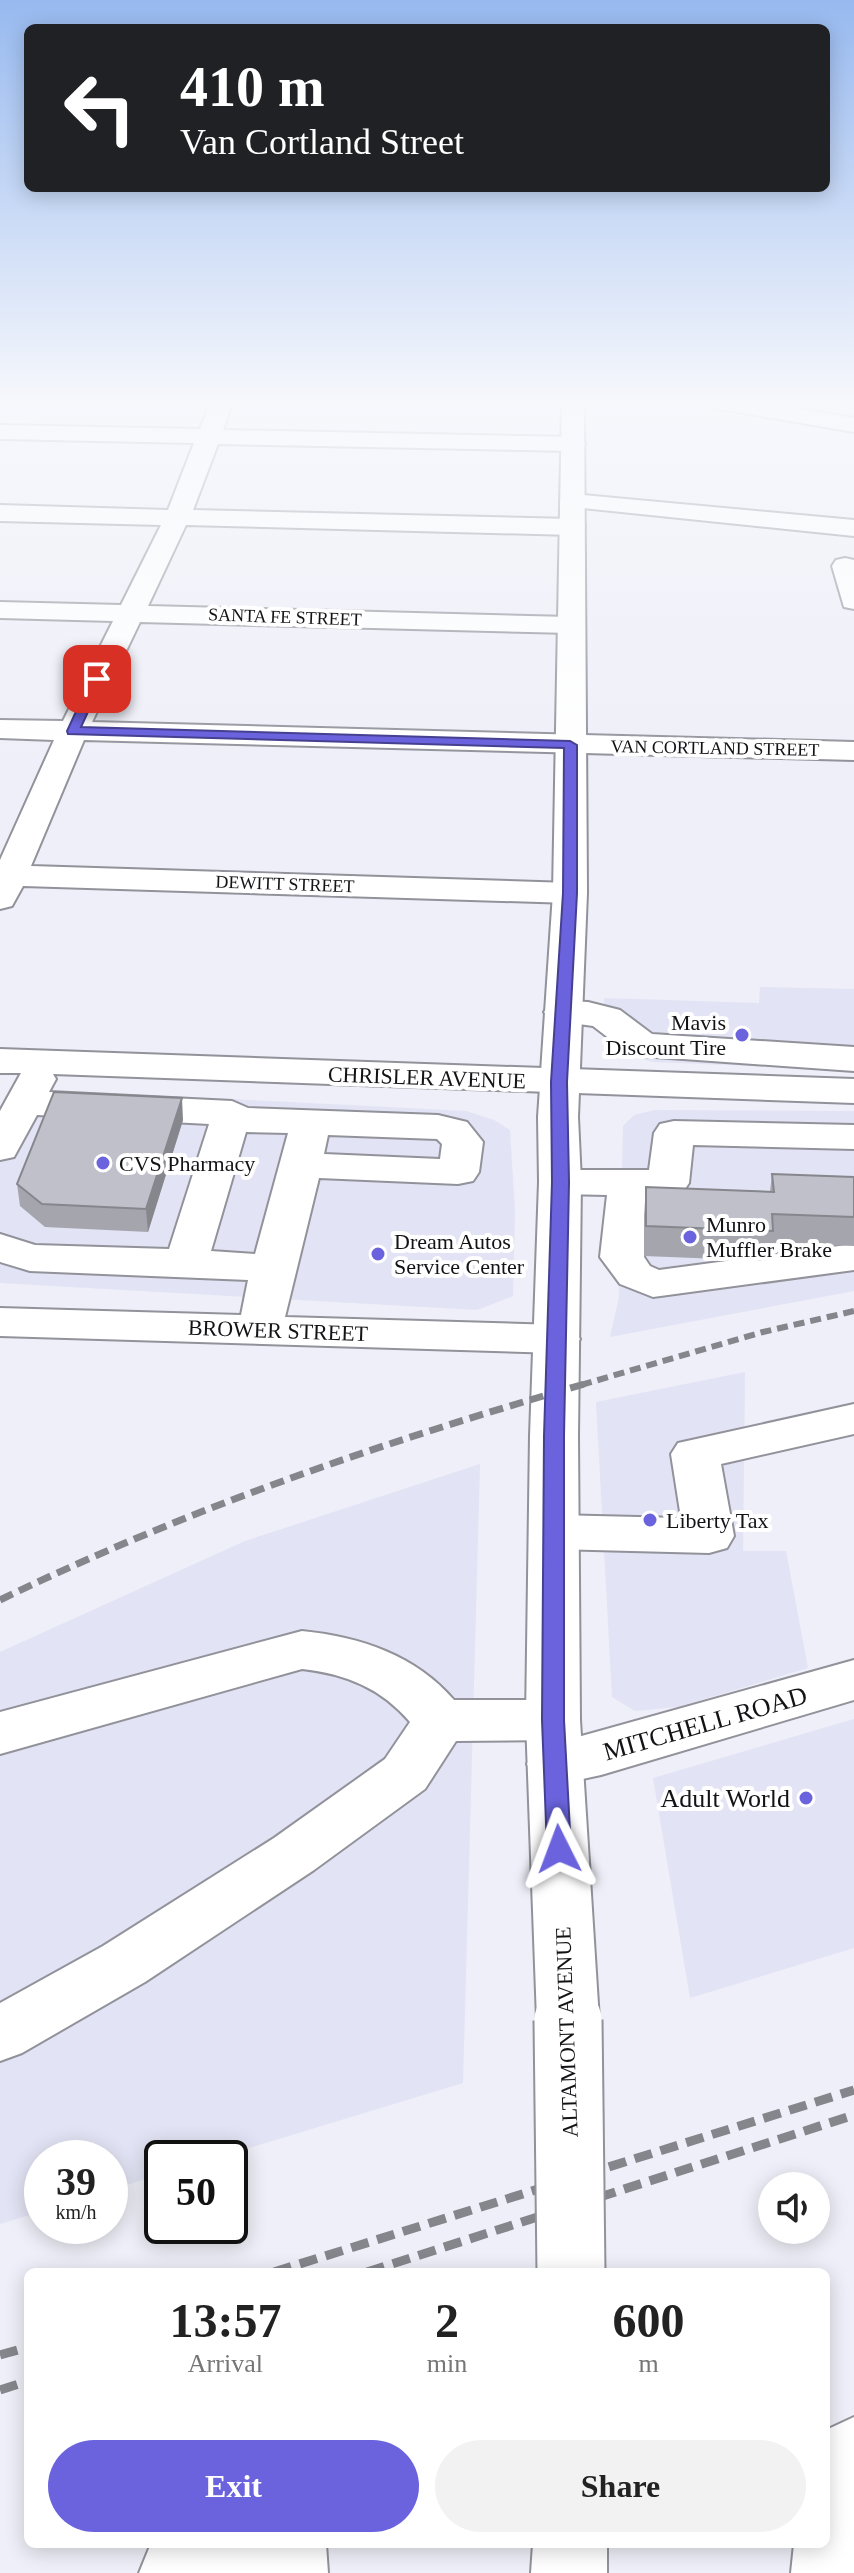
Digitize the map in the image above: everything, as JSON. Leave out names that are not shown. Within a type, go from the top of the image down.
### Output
[{"type":"street","points":[[4,883],[73,731],[175,521]]},
{"type":"street","name":"ALTAMONT AVENUE","points":[[571,2268],[568,2020],[554,1742],[554,1532],[559,1082],[570,893],[572,521]]},
{"type":"street","points":[[714,521],[854,528]]},
{"type":"street","points":[[845,566],[854,601]]},
{"type":"street","name":"SANTA FE STREET","points":[[0,610],[570,625]]},
{"type":"street","name":"VAN CORTLAND STREET","points":[[0,729],[854,751]]},
{"type":"street","name":"DEWITT STREET","points":[[4,883],[570,893]]},
{"type":"street","points":[[563,1012],[590,1013],[616,1021],[641,1045],[854,1059]]},
{"type":"street","name":"CHRISLER AVENUE","points":[[0,1061],[854,1091]]},
{"type":"street","points":[[0,1148],[46,1063]]},
{"type":"street","points":[[186,1263],[245,1070]]},
{"type":"street","points":[[25,1103],[310,1122],[438,1127],[453,1131],[463,1142],[458,1172],[300,1165]]},
{"type":"street","points":[[261,1330],[310,1122]]},
{"type":"street","points":[[560,1182],[668,1183],[674,1133],[854,1137]]},
{"type":"street","points":[[629,1181],[622,1257],[635,1275],[653,1284],[854,1257]]},
{"type":"street","points":[[0,1247],[30,1258],[274,1268]]},
{"type":"street","name":"BROWER STREET","points":[[0,1322],[557,1339]]},
{"type":"street","points":[[554,1532],[709,1536],[695,1454],[854,1419]]},
{"type":"street","points":[[0,1733],[302,1650],[339,1652],[361,1660],[422,1697],[440,1721],[405,1774],[307,1845],[124,1964],[0,2034]]},
{"type":"street","name":"MITCHELL ROAD","points":[[440,1721],[601,1754],[854,1680]]},
{"type":"street","points":[[829,2573],[837,2473],[854,2453]]},
{"type":"street","points":[[177,2573],[250,2548]]},
{"type":"street","points":[[289,2548],[290,2573]]},
{"type":"street","points":[[569,2573],[570,2548]]},
{"type":"shaded area","points":[[760,987],[854,989],[854,1070],[653,1062],[631,1056],[606,1042],[604,998],[759,1003]]},
{"type":"shaded area","points":[[13,1088],[466,1111],[494,1120],[510,1130],[515,1211],[513,1296],[477,1310],[0,1283],[0,1114]]},
{"type":"shaded area","points":[[655,1110],[854,1111],[854,1291],[610,1337],[619,1297],[623,1126],[634,1115]]},
{"type":"shaded area","points":[[745,1372],[743,1551],[786,1551],[808,1668],[678,1707],[635,1711],[612,1697],[596,1402]]},
{"type":"shaded area","points":[[480,1464],[463,2083],[248,2148],[248,2140],[144,2140],[144,2180],[128,2184],[128,2140],[24,2140],[24,2217],[0,2224],[0,1652],[245,1541]]},
{"type":"shaded area","points":[[854,1719],[854,1948],[690,1998],[653,1778]]},
{"type":"building","name":"CVS Pharmacy","points":[[54,1092],[182,1098],[146,1209],[42,1204],[17,1184]]},
{"type":"building","points":[[772,1174],[854,1177],[854,1217],[772,1214],[773,1231],[646,1226],[646,1187],[774,1192]]},
{"type":"railway","points":[[581,1385],[763,1332],[854,1311]]},
{"type":"railway","points":[[0,1600],[143,1535],[289,1479],[437,1428],[588,1383]]},
{"type":"railway","points":[[287,2268],[854,2090]]},
{"type":"railway","points":[[379,2268],[854,2115]]},
{"type":"railway","points":[[0,2355],[24,2348]]},
{"type":"railway","points":[[0,2390],[24,2382]]},
{"type":"place","name":"Mavis Discount Tire","points":[[742,1035]]},
{"type":"place","name":"CVS Pharmacy","points":[[103,1163]]},
{"type":"place","name":"Munro Muffler Brake","points":[[690,1237]]},
{"type":"place","name":"Dream Autos Service Center","points":[[378,1254]]},
{"type":"place","name":"Liberty Tax","points":[[650,1520]]},
{"type":"place","name":"Adult World","points":[[806,1798]]},
{"type":"route","points":[[97,679],[73,731],[570,745],[570,893],[559,1082],[560,1182],[554,1436],[553,1720],[559,1849]]}]
